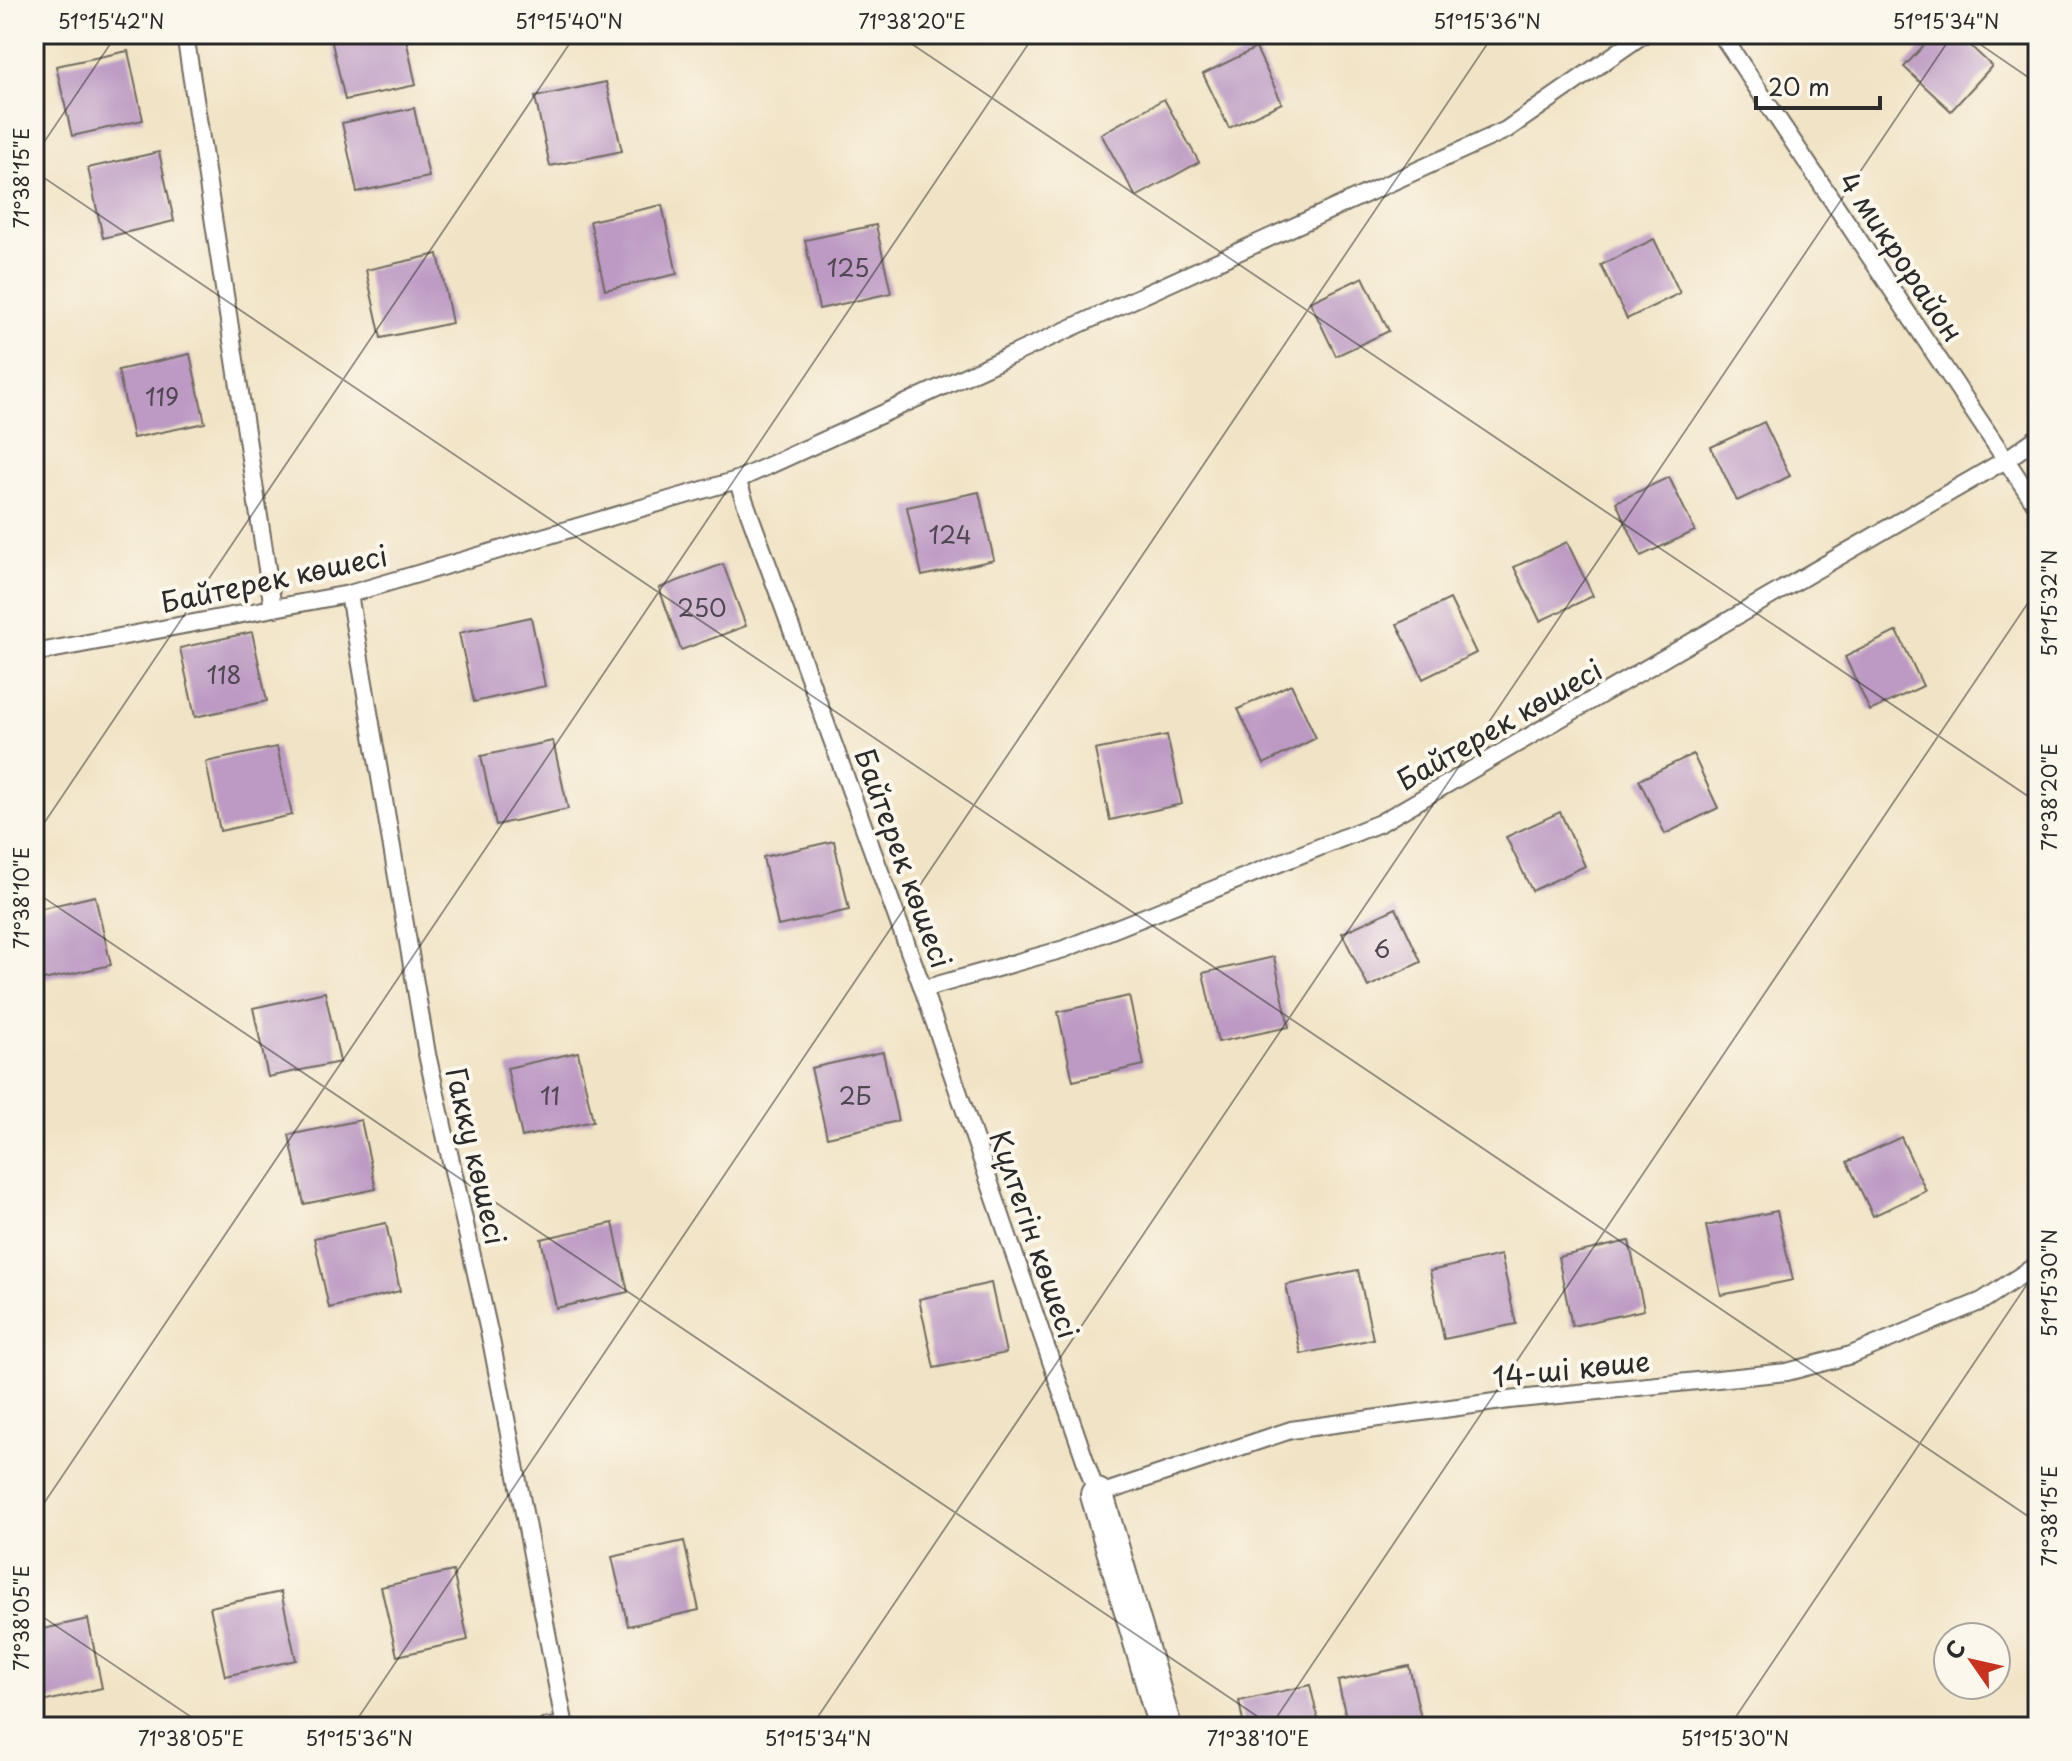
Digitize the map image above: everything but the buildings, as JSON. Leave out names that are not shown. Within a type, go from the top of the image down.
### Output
[{"type":"street","points":[[1097,1495],[1165,1727]]},
{"type":"lane","points":[[185,34],[273,608]]},
{"type":"lane","points":[[737,480],[1506,130],[1644,34]]},
{"type":"lane","name":"4 микрорайон","points":[[1721,34],[2038,508]]},
{"type":"lane","name":"Байтерек көшесі","points":[[34,653],[349,594],[737,480],[923,989],[1064,949],[1380,823],[2007,459],[2038,437]]},
{"type":"lane","name":"Гакку көшесі","points":[[349,594],[427,1054],[492,1345],[565,1727]]},
{"type":"lane","name":"Күлтегін көшесі","points":[[923,989],[1097,1495]]},
{"type":"lane","name":"14-ші көше","points":[[1097,1495],[1291,1430],[1509,1400],[1787,1372],[1851,1355],[1982,1301],[2038,1264]]},
{"type":"lane","points":[[546,1727],[565,1727]]}]
